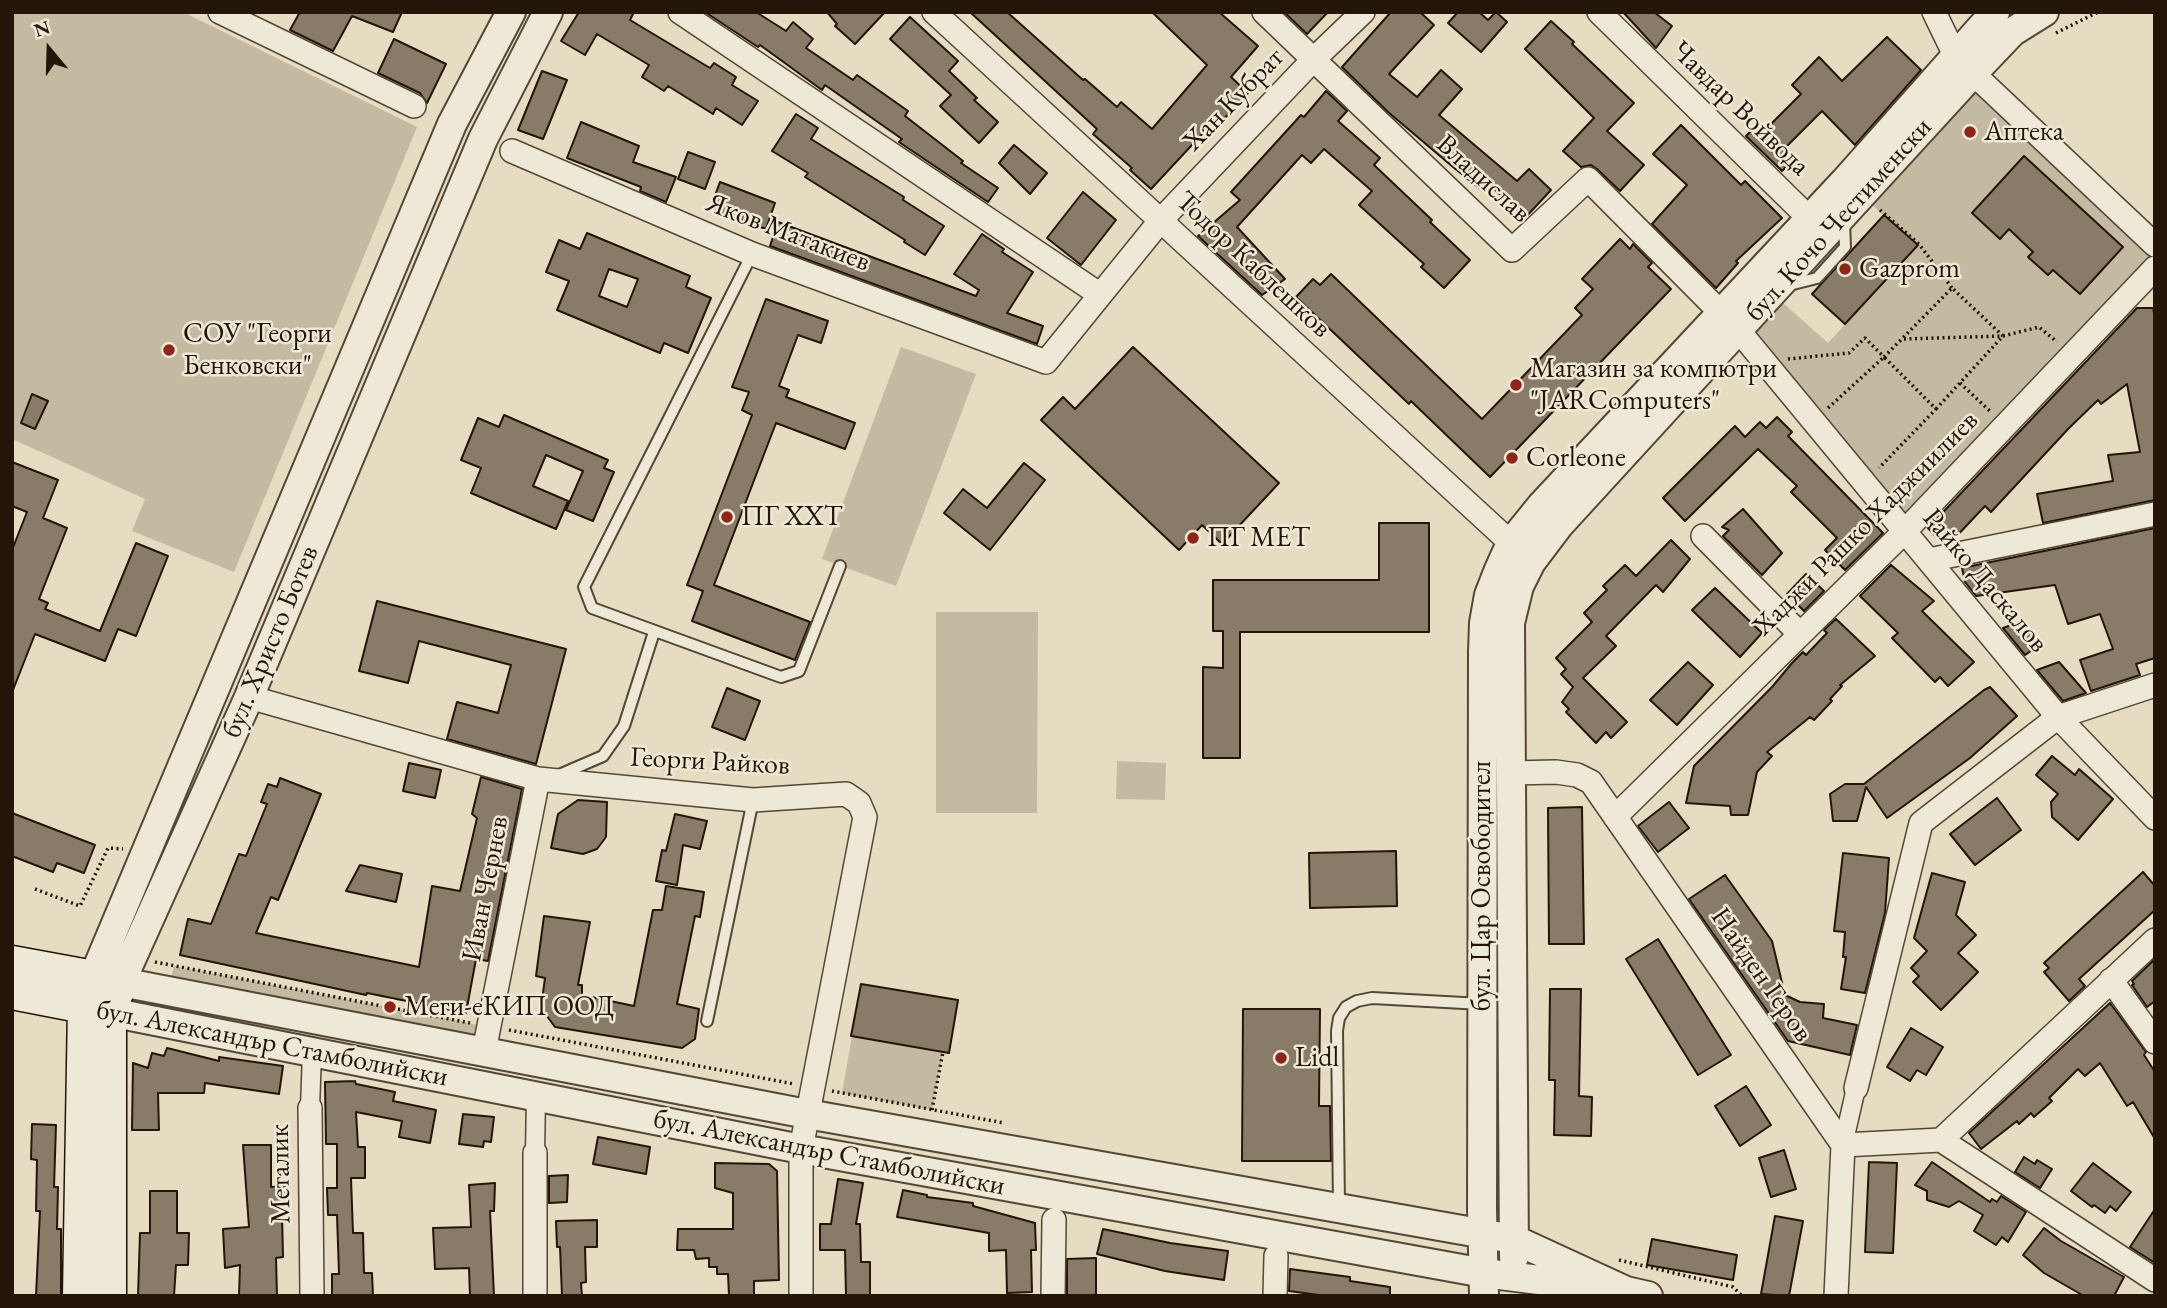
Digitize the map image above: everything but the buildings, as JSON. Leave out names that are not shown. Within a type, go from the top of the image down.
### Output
[{"type":"main road","name":"бул. Александър Стамболийски","points":[[12,962],[116,972]]},
{"type":"main road","name":"бул. Христо Ботев","points":[[79,1296],[97,1009],[116,972]]},
{"type":"main road","name":"бул. Александър Стамболийски","points":[[12,993],[97,1009]]},
{"type":"main road","name":"бул. Христо Ботев","points":[[97,1009],[110,1296]]},
{"type":"street","points":[[220,12],[414,106]]},
{"type":"street","name":"бул. Христо Ботев","points":[[116,972],[452,124],[511,12]]},
{"type":"street","name":"бул. Христо Ботев","points":[[116,972],[249,697],[483,139],[548,12]]},
{"type":"street","points":[[680,12],[1099,294]]},
{"type":"street","name":"Тодор Каблешков","points":[[934,12],[1531,562]]},
{"type":"street","name":"Владислав","points":[[1264,12],[1512,250],[1587,179],[1730,322]]},
{"type":"street","name":"Хан Кубрат","points":[[1046,362],[1161,220],[1313,60],[1363,12]]},
{"type":"street","name":"Чавдар Войвода","points":[[1599,12],[1810,219]]},
{"type":"street","points":[[1934,12],[1960,60],[2155,245]]},
{"type":"street","name":"бул. Кочо Честименски","points":[[1511,543],[1541,506],[1730,322],[1779,287],[1852,206],[1995,12]]},
{"type":"street","name":"бул. Кочо Честименски","points":[[1531,562],[1730,322],[1810,219],[1960,60],[2012,32],[2047,24]]},
{"type":"street","name":"Яков Матакиев","points":[[512,151],[752,254],[1046,362]]},
{"type":"street","name":"Хаджи Рашко Хаджиилиев","points":[[1615,817],[1905,531],[2155,268]]},
{"type":"street","name":"Райко Даскалов","points":[[1730,322],[2058,717],[2155,818]]},
{"type":"street","points":[[1928,560],[2155,514]]},
{"type":"street","points":[[1703,536],[1800,634]]},
{"type":"street","name":"бул. Цар Освободител","points":[[1484,1284],[1484,623],[1489,595],[1511,543]]},
{"type":"street","name":"бул. Цар Освободител","points":[[1514,1287],[1510,623],[1518,586],[1531,562]]},
{"type":"street","points":[[1836,1296],[1843,1145],[1921,823],[2058,717],[2155,685]]},
{"type":"street","name":"Георги Райков","points":[[249,697],[538,779],[753,800],[846,794],[859,803],[865,817],[811,1101]]},
{"type":"street","name":"Найден Геров","points":[[1510,774],[1556,772],[1577,775],[1591,782],[1843,1145]]},
{"type":"street","name":"Иван Чернев","points":[[486,1039],[538,779]]},
{"type":"street","points":[[1941,1140],[2155,940]]},
{"type":"street","name":"бул. Александър Стамболийски","points":[[116,972],[811,1101],[1339,1209],[1513,1239],[1637,1293]]},
{"type":"street","points":[[2111,980],[2155,1042]]},
{"type":"street","name":"бул. Александър Стамболийски","points":[[97,1009],[801,1149],[1054,1208],[1484,1284],[1637,1293]]},
{"type":"street","name":"Металик","points":[[312,1052],[312,1296]]},
{"type":"street","points":[[535,1296],[536,1096]]},
{"type":"street","points":[[801,1296],[801,1149],[811,1101]]},
{"type":"street","points":[[1843,1145],[1941,1140],[2155,1280]]},
{"type":"street","points":[[1054,1208],[1054,1296]]},
{"type":"street","points":[[1275,1246],[1275,1296]]},
{"type":"lane","points":[[752,254],[584,587],[592,608],[781,677],[799,671],[841,566]]},
{"type":"lane","points":[[538,779],[564,774],[603,756],[624,726],[654,632]]},
{"type":"lane","points":[[707,1021],[753,800]]},
{"type":"lane","points":[[1339,1209],[1337,1031],[1339,1018],[1346,1007],[1372,998],[1482,1004]]},
{"type":"path","points":[[2047,24],[2098,12]]},
{"type":"path","points":[[1852,206],[1919,244],[1952,288],[2003,336]]},
{"type":"path","points":[[1814,421],[1884,357],[1952,288]]},
{"type":"path","points":[[1902,339],[2003,336],[2039,327],[2071,355]]},
{"type":"path","points":[[1864,482],[2003,336]]},
{"type":"path","points":[[1765,362],[1849,353],[1865,338],[1936,409]]},
{"type":"path","points":[[1960,383],[2005,425]]},
{"type":"path","points":[[35,888],[80,906],[108,848],[119,848]]},
{"type":"path","points":[[116,972],[811,1101],[932,1110],[1013,1125]]},
{"type":"path","points":[[932,1110],[943,1052]]},
{"type":"path","points":[[1614,1259],[1733,1287],[1742,1296]]},
{"type":"shaded area","name":"СОУ \"Георги Бенковски\"","points":[[12,12],[183,12],[417,127],[234,572],[132,531],[145,499],[12,439]]},
{"type":"shaded area","points":[[1973,73],[2155,245],[2155,269],[1905,531],[1739,331],[1773,294],[1828,343],[1886,280],[1917,245],[1862,196]]},
{"type":"shaded area","points":[[901,347],[976,374],[896,586],[822,559]]},
{"type":"shaded area","points":[[936,612],[1038,612],[1037,813],[936,813]]},
{"type":"shaded area","points":[[1117,761],[1166,763],[1165,800],[1116,799]]},
{"type":"shaded area","points":[[174,966],[489,1027],[484,1051],[168,991]]},
{"type":"shaded area","points":[[852,1036],[943,1052],[932,1110],[842,1093]]},
{"type":"place","name":"Аптека","points":[[1970,132]]},
{"type":"place","name":"Gazprom","points":[[1845,269]]},
{"type":"place","name":"СОУ \"Георги Бенковски\"","points":[[169,350]]},
{"type":"place","name":"Магазин за компютри \"JARComputers\"","points":[[1516,385]]},
{"type":"place","name":"Corleone","points":[[1512,458]]},
{"type":"place","name":"ПГ ХХТ","points":[[727,517]]},
{"type":"place","name":"ПГ МЕТ","points":[[1193,538]]},
{"type":"place","name":"Меги-еКИП ООД","points":[[390,1007]]},
{"type":"place","name":"Lidl","points":[[1281,1058]]}]
